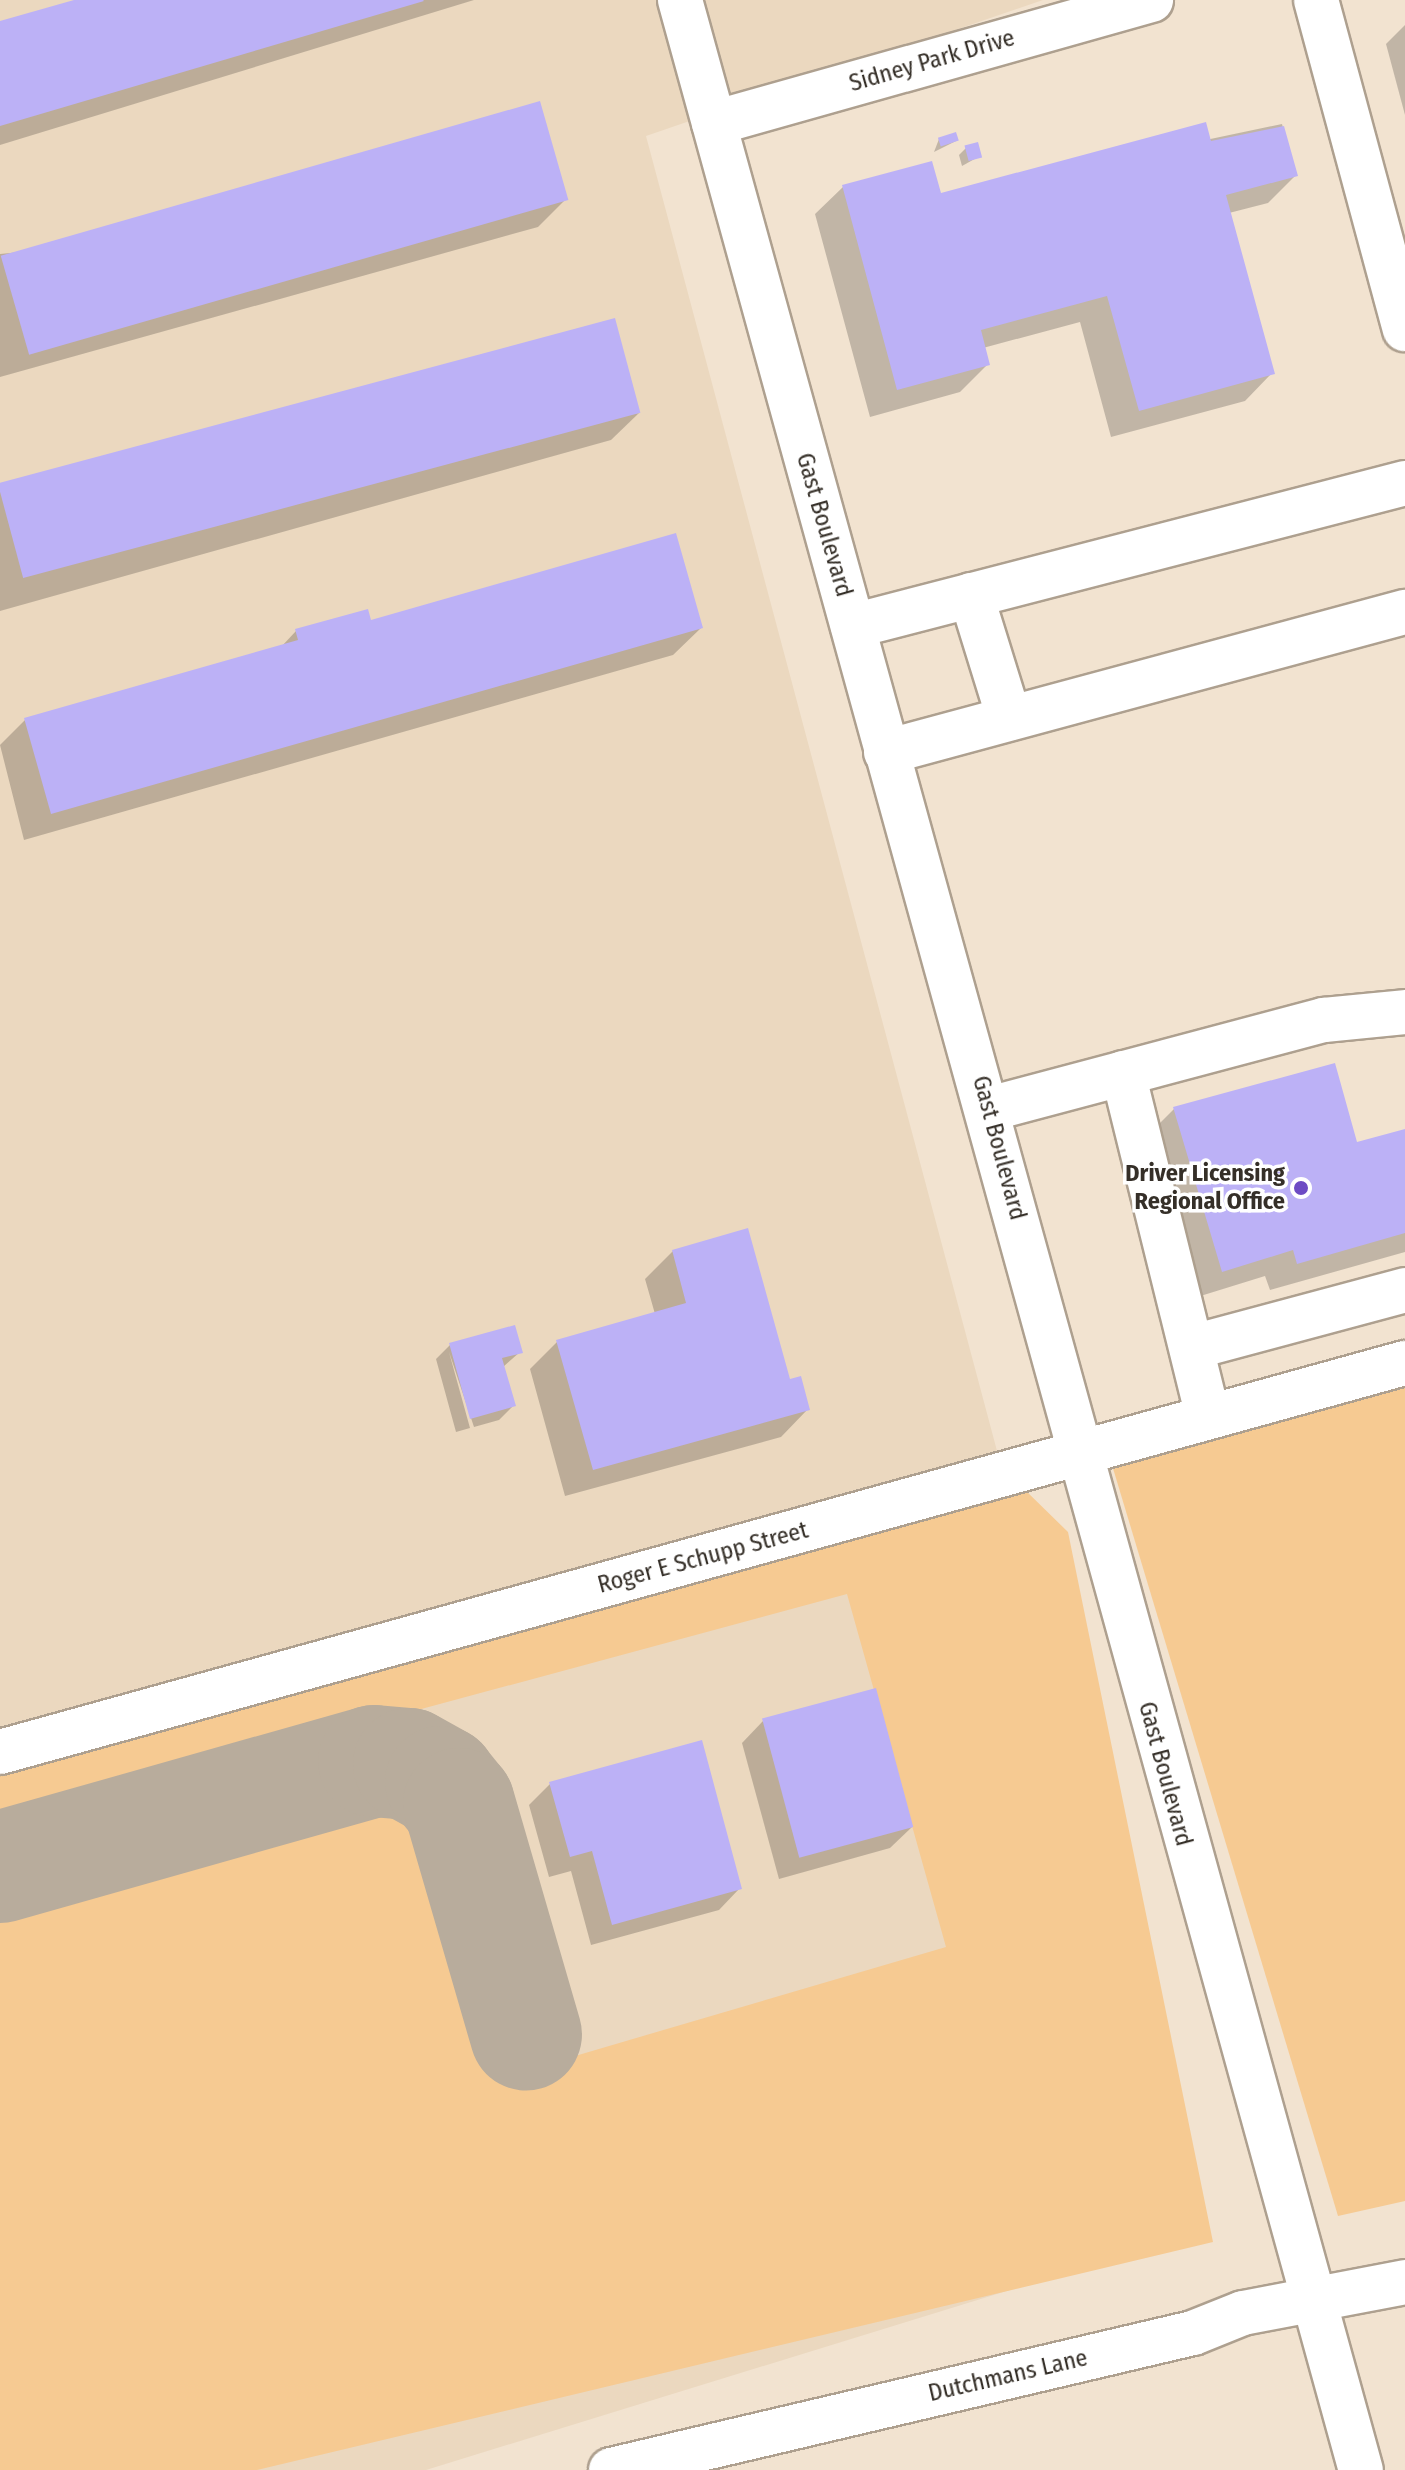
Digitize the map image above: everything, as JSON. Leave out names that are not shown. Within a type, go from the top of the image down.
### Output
[{"type":"street","name":"Gast Boulevard","points":[[680,0],[886,752],[989,1109],[1078,1453],[1361,2470]]},
{"type":"street","name":"Sidney Park Drive","points":[[714,123],[1151,0]]},
{"type":"street","points":[[1316,0],[1405,329]]},
{"type":"street","points":[[853,626],[1405,483]]},
{"type":"street","points":[[971,595],[1009,718]]},
{"type":"street","points":[[886,752],[1405,612]]},
{"type":"street","points":[[989,1109],[1324,1020],[1403,1019]]},
{"type":"street","points":[[1123,1073],[1208,1417]]},
{"type":"street","points":[[1193,1347],[1405,1290]]},
{"type":"street","name":"Roger E Schupp Street","points":[[0,1752],[1405,1363]]},
{"type":"street","name":"Dutchmans Lane","points":[[611,2470],[654,2465],[1313,2299],[1405,2282]]},
{"type":"shaded area","points":[[0,0],[1043,0],[646,136],[1205,2230],[426,2470],[0,2470]]},
{"type":"shaded area","points":[[1405,1366],[1405,2201],[1338,2216],[1106,1445]]},
{"type":"shaded area","points":[[1022,1487],[1068,1532],[1213,2242],[257,2470],[0,2470],[0,1900],[358,1801],[390,1807],[440,1843],[500,2078],[946,1947],[847,1594],[0,1823],[0,1764]]},
{"type":"building","points":[[74,0],[424,1],[0,126],[0,21]]},
{"type":"building","points":[[540,101],[568,200],[29,355],[1,256]]},
{"type":"building","points":[[1206,122],[1211,141],[1284,126],[1298,176],[1226,195],[1275,374],[1139,411],[1107,296],[981,330],[990,365],[897,390],[842,185],[932,161],[941,193]]},
{"type":"building","points":[[956,132],[959,141],[941,146],[938,138]]},
{"type":"building","points":[[978,142],[982,157],[969,161],[964,146]]},
{"type":"building","points":[[615,318],[640,413],[23,578],[0,483]]},
{"type":"building","points":[[676,533],[703,628],[51,814],[24,718],[298,640],[295,629],[368,609],[371,620]]},
{"type":"building","name":"Driver Licensing Regional Office","points":[[1335,1063],[1357,1142],[1405,1129],[1405,1233],[1297,1264],[1293,1250],[1222,1272],[1173,1107]]},
{"type":"building","points":[[748,1228],[790,1379],[801,1376],[810,1410],[593,1470],[556,1340],[686,1303],[672,1250]]},
{"type":"building","points":[[515,1325],[523,1353],[502,1358],[516,1406],[470,1419],[449,1343]]},
{"type":"building","points":[[876,1688],[913,1827],[799,1858],[762,1719]]},
{"type":"building","points":[[702,1740],[742,1889],[612,1925],[592,1851],[570,1857],[549,1782]]},
{"type":"taxiway","points":[[0,1867],[374,1761],[409,1764],[441,1782],[459,1804],[526,2034]]},
{"type":"place","name":"Driver Licensing Regional Office","points":[[1301,1188]]}]
